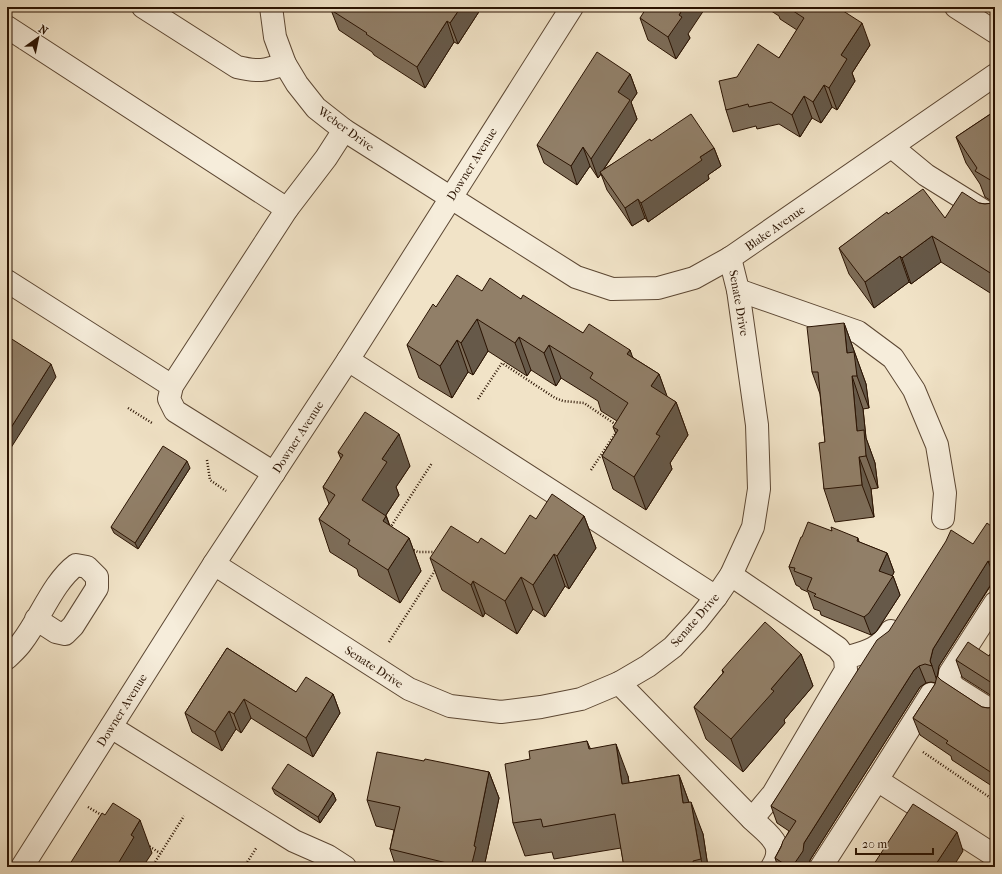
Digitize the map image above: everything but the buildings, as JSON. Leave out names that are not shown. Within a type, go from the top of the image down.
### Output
[{"type":"street","points":[[143,7],[237,67],[251,70],[266,70],[285,64]]},
{"type":"street","name":"Weber Drive","points":[[271,7],[275,37],[285,64],[297,84],[316,108],[344,130],[451,198]]},
{"type":"street","name":"Downer Avenue","points":[[22,867],[214,564],[348,360],[572,7]]},
{"type":"street","points":[[956,7],[995,32]]},
{"type":"street","points":[[7,27],[287,209]]},
{"type":"street","name":"Blake Avenue","points":[[451,198],[576,277],[612,289],[658,288],[694,278],[730,258],[995,75]]},
{"type":"street","points":[[274,473],[175,411],[169,399],[172,386],[287,209],[326,158],[344,130]]},
{"type":"street","points":[[892,147],[926,175],[995,218]]},
{"type":"street","name":"Senate Drive","points":[[214,564],[409,689],[450,706],[502,712],[541,707],[581,699],[619,683],[648,666],[673,647],[697,621],[716,597],[731,575],[753,526],[759,489],[757,425],[738,290],[730,258]]},
{"type":"street","points":[[7,281],[172,386]]},
{"type":"street","points":[[738,290],[858,332],[893,358],[914,390],[937,445],[945,493],[943,518]]},
{"type":"street","points":[[348,360],[716,597]]},
{"type":"street","points":[[731,575],[838,648],[845,658],[846,670],[773,794],[752,819]]},
{"type":"street","points":[[995,603],[950,673],[949,680],[954,687],[995,713]]},
{"type":"street","points":[[845,658],[871,650],[885,641],[901,615]]},
{"type":"street","points":[[7,658],[22,642],[36,619]]},
{"type":"street","points":[[619,683],[776,843],[778,854],[772,867]]},
{"type":"street","points":[[821,867],[931,694]]},
{"type":"street","points":[[111,726],[294,841],[328,856],[345,867]]},
{"type":"street","points":[[877,780],[995,856]]},
{"type":"path","points":[[478,399],[502,363],[555,398],[563,401],[584,403],[620,426],[591,470]]},
{"type":"path","points":[[128,408],[158,427]]},
{"type":"path","points":[[206,458],[210,480],[226,491]]},
{"type":"path","points":[[390,529],[432,464]]},
{"type":"path","points":[[408,548],[418,552],[438,552]]},
{"type":"path","points":[[389,642],[440,563]]},
{"type":"path","points":[[903,738],[995,801]]},
{"type":"path","points":[[68,794],[107,819]]},
{"type":"path","points":[[152,867],[184,816]]},
{"type":"path","points":[[147,845],[160,853]]}]
